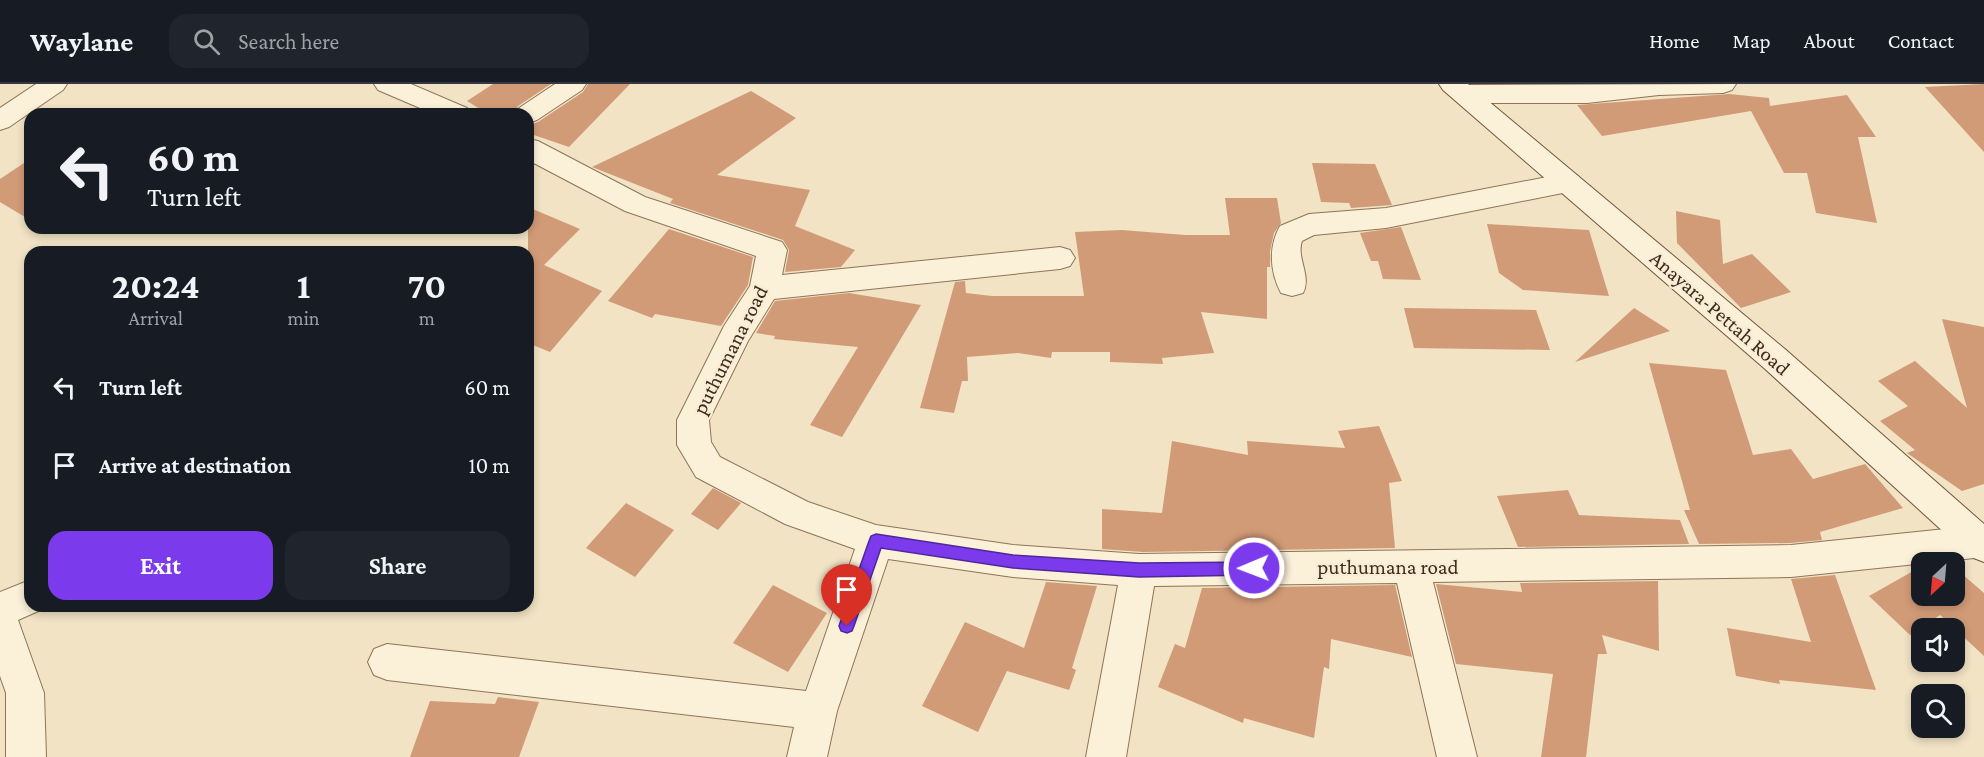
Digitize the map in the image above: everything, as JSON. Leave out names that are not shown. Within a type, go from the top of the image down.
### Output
[{"type":"street","points":[[0,121],[54,84]]},
{"type":"street","points":[[387,84],[444,108]]},
{"type":"street","points":[[534,110],[573,84]]},
{"type":"street","points":[[1458,89],[1587,94],[1659,86],[1723,84]]},
{"type":"street","name":"Anayara-Pettah Road","points":[[1458,89],[1766,352],[1982,543]]},
{"type":"street","name":"puthumana road","points":[[534,151],[635,204],[772,250],[765,288],[735,335],[693,420],[694,445],[708,467],[796,513],[876,541],[1013,561],[1139,570],[1791,561],[1982,543]]},
{"type":"street","points":[[1292,285],[1285,247],[1290,234],[1309,225],[1386,218],[1568,183]]},
{"type":"street","points":[[765,288],[1060,258]]},
{"type":"street","points":[[807,757],[818,711],[876,541]]},
{"type":"street","points":[[1411,566],[1457,757]]},
{"type":"street","points":[[1106,757],[1139,570]]},
{"type":"street","points":[[0,610],[24,600]]},
{"type":"street","points":[[0,621],[25,693],[26,757]]},
{"type":"street","points":[[387,662],[818,711]]},
{"type":"building","points":[[493,84],[551,84],[517,108],[478,108],[467,101]]},
{"type":"building","points":[[588,84],[630,84],[569,147],[534,135],[534,123],[583,92]]},
{"type":"building","points":[[1984,84],[1984,152],[1925,87]]},
{"type":"building","points":[[751,91],[796,118],[717,175],[810,190],[795,226],[855,250],[841,267],[785,272],[789,250],[783,240],[670,203],[673,199],[592,167]]},
{"type":"building","points":[[1729,94],[1769,98],[1770,106],[1847,95],[1876,137],[1858,137],[1877,223],[1816,213],[1807,173],[1784,173],[1751,111],[1602,136],[1577,105]]},
{"type":"building","points":[[24,163],[24,216],[0,202],[0,179]]},
{"type":"building","points":[[1312,163],[1375,164],[1392,205],[1351,208],[1349,203],[1321,202]]},
{"type":"building","points":[[1225,198],[1277,198],[1281,223],[1274,233],[1270,251],[1270,267],[1267,267],[1267,319],[1201,312],[1214,353],[1162,358],[1163,364],[1110,362],[1110,352],[1052,352],[1051,358],[1018,353],[967,357],[968,381],[962,381],[954,413],[920,408],[955,282],[965,281],[966,293],[992,296],[1084,296],[1075,232],[1122,230],[1185,235],[1230,235]]},
{"type":"building","points":[[534,210],[580,229],[544,265],[602,291],[550,352],[534,345],[534,246],[528,246],[528,234],[534,234]]},
{"type":"building","points":[[1676,211],[1720,220],[1723,264],[1752,254],[1791,292],[1741,308],[1677,243]]},
{"type":"building","points":[[1487,224],[1589,230],[1609,296],[1523,290],[1499,273]]},
{"type":"building","points":[[1401,227],[1421,280],[1383,279],[1378,261],[1371,261],[1360,233]]},
{"type":"building","points":[[669,229],[753,257],[748,285],[721,326],[655,314],[652,318],[608,301]]},
{"type":"building","points":[[849,293],[921,305],[842,437],[810,425],[858,347],[774,339],[775,336],[756,333],[775,301]]},
{"type":"building","points":[[1404,308],[1536,310],[1550,350],[1414,348]]},
{"type":"building","points":[[1634,308],[1670,331],[1575,362]]},
{"type":"building","points":[[1942,319],[1984,327],[1984,484],[1962,491],[1907,453],[1915,450],[1880,421],[1908,406],[1878,381],[1915,361],[1967,408]]},
{"type":"building","points":[[1649,363],[1726,370],[1753,455],[1791,449],[1813,479],[1865,464],[1903,508],[1820,532],[1822,540],[1791,543],[1699,544],[1684,510],[1690,510]]},
{"type":"building","points":[[1379,426],[1402,481],[1389,483],[1395,548],[1143,552],[1102,549],[1102,509],[1162,513],[1172,441],[1248,455],[1247,441],[1345,448],[1338,431]]},
{"type":"building","points":[[713,488],[741,503],[718,530],[691,514]]},
{"type":"building","points":[[1568,490],[1579,515],[1680,520],[1689,544],[1518,547],[1497,496]]},
{"type":"building","points":[[626,503],[674,530],[635,577],[586,548]]},
{"type":"building","points":[[1911,572],[1911,606],[1965,606],[1965,577],[1984,593],[1984,656],[1965,638],[1965,618],[1943,618],[1940,615],[1936,618],[1911,618],[1910,635],[1869,596]]},
{"type":"building","points":[[1835,575],[1876,690],[1779,680],[1780,684],[1736,676],[1727,628],[1811,642],[1791,579]]},
{"type":"building","points":[[1658,581],[1659,651],[1602,635],[1607,654],[1598,654],[1586,757],[1541,757],[1553,674],[1456,664],[1436,584],[1522,592],[1520,583]]},
{"type":"building","points":[[1046,582],[1097,586],[1072,668],[1076,670],[1069,690],[1007,671],[978,732],[922,706],[965,622],[1024,648]]},
{"type":"building","points":[[773,585],[827,613],[788,672],[733,643]]},
{"type":"building","points":[[1395,585],[1412,657],[1331,639],[1329,669],[1324,667],[1314,738],[1244,718],[1243,723],[1158,687],[1175,644],[1185,648],[1202,588]]},
{"type":"building","points":[[498,697],[539,702],[519,757],[410,757],[430,701],[495,704]]},
{"type":"route","points":[[847,626],[876,541],[1013,561],[1139,570],[1254,568]]}]
